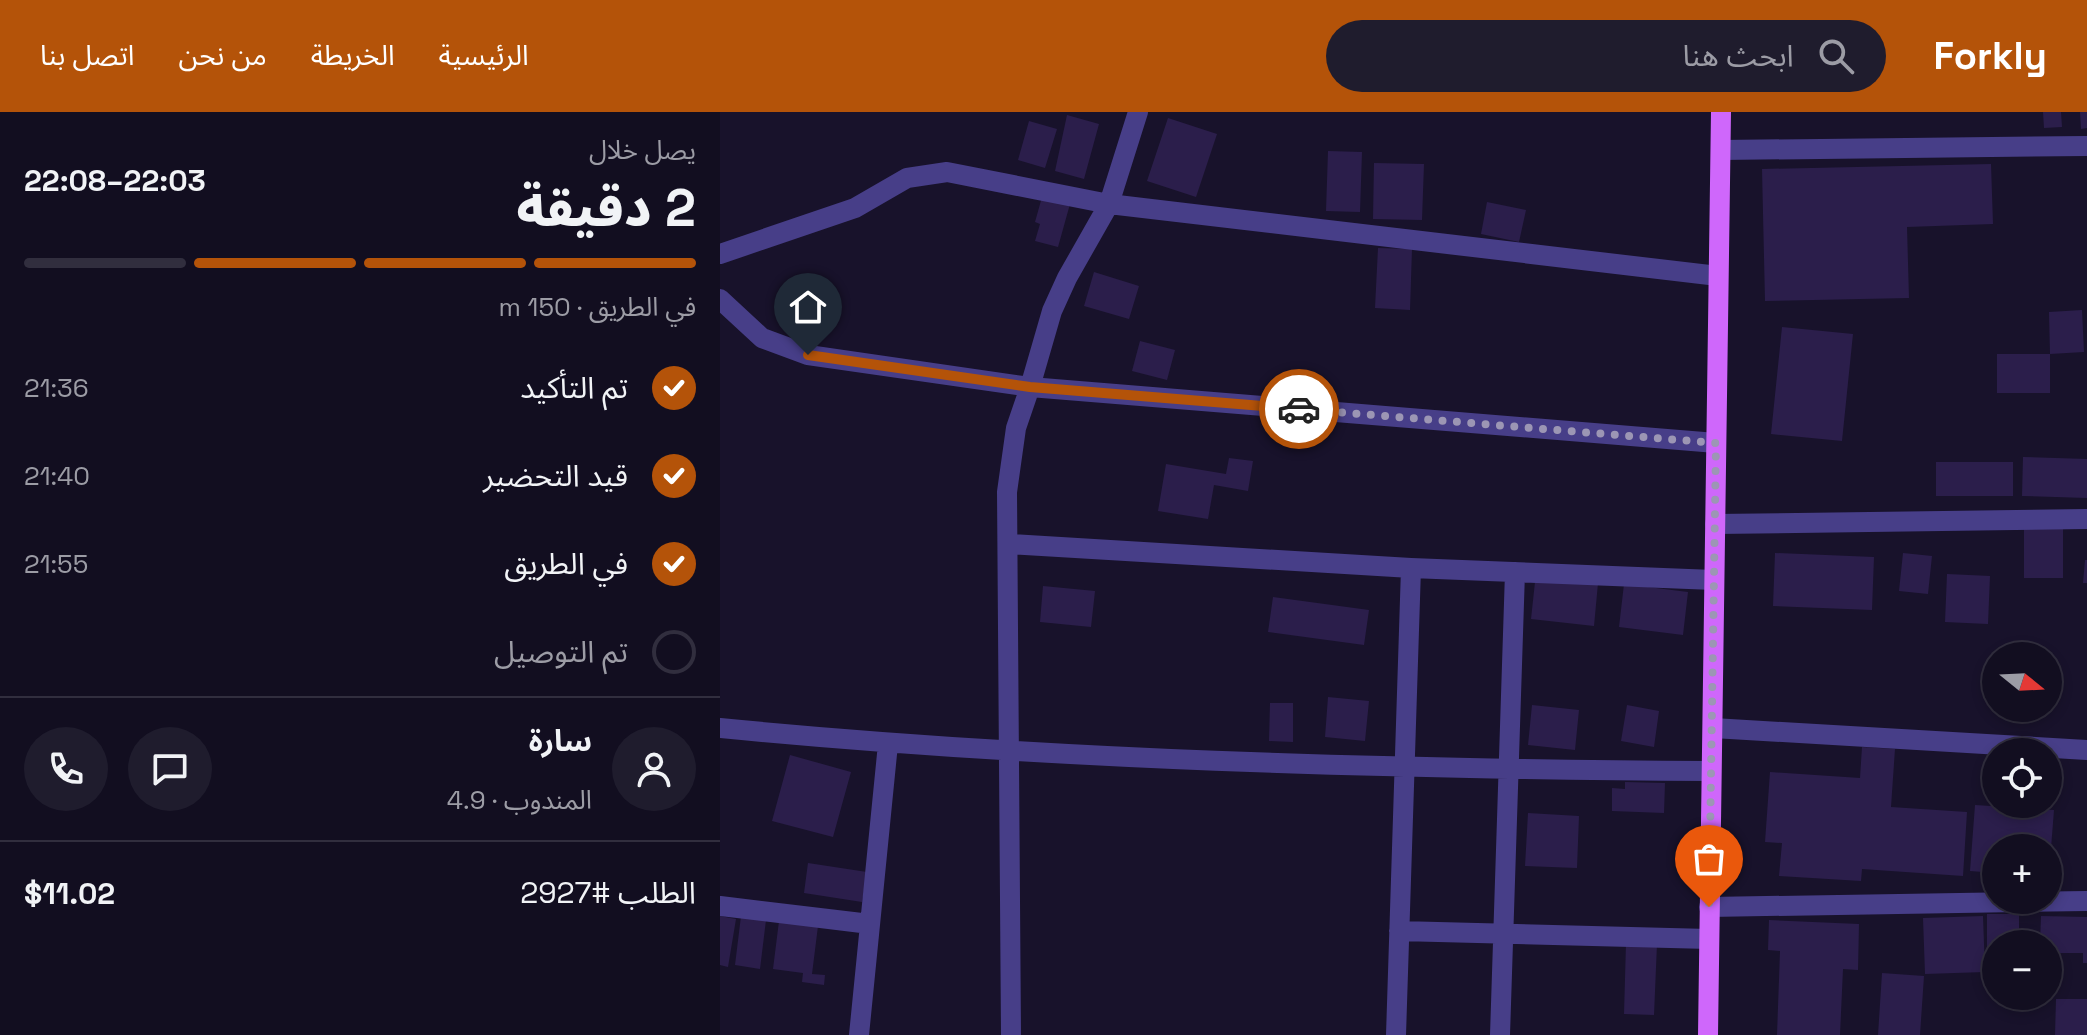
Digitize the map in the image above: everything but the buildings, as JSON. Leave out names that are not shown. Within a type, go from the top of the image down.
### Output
[{"type":"main road","points":[[1708,1035],[1721,112]]},
{"type":"street","points":[[1011,1035],[1008,751],[1010,458],[1052,311],[1109,204],[1138,112]]},
{"type":"street","points":[[1721,150],[2087,146]]},
{"type":"street","points":[[720,254],[855,208],[907,178],[947,172],[1109,204],[1718,276]]},
{"type":"street","points":[[720,299],[762,338],[808,355],[1030,387],[1716,443]]},
{"type":"street","points":[[1715,524],[2087,519]]},
{"type":"street","points":[[1010,544],[1411,568],[1714,580]]},
{"type":"street","points":[[1396,1035],[1411,568]]},
{"type":"street","points":[[1500,1035],[1506,935],[1515,572]]},
{"type":"street","points":[[720,728],[888,744],[1008,751],[1404,768],[1711,771]]},
{"type":"street","points":[[1713,728],[2087,750]]},
{"type":"street","points":[[859,1035],[888,744]]},
{"type":"street","points":[[1709,907],[2087,901]]},
{"type":"street","points":[[720,906],[870,924]]},
{"type":"street","points":[[1399,931],[1709,939]]},
{"type":"way so far","points":[[1299,409],[1716,443],[1709,907]]},
{"type":"route","points":[[808,355],[1030,387],[1299,409]]}]
